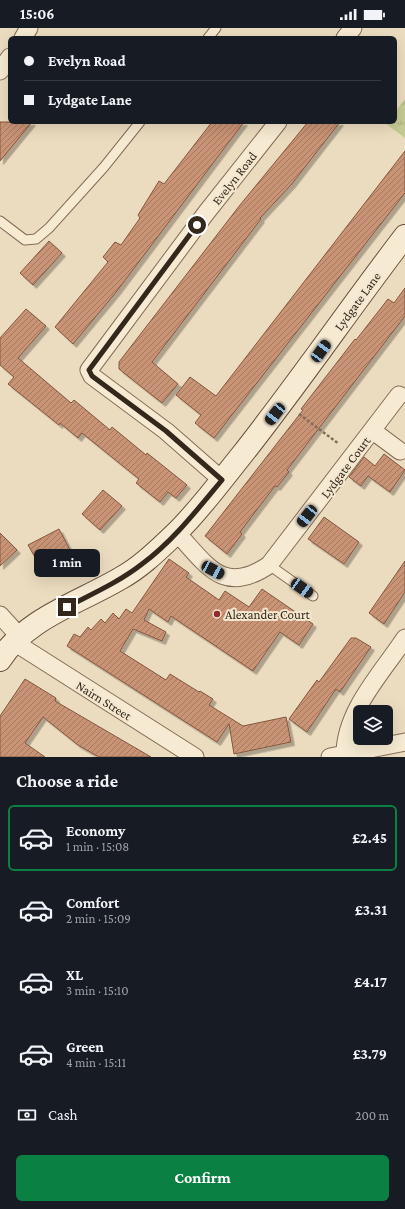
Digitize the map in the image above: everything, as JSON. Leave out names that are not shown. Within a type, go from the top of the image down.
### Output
[{"type":"street","points":[[347,36],[353,28]]},
{"type":"street","points":[[0,71],[8,60]]},
{"type":"street","name":"Evelyn Road","points":[[222,480],[166,431],[92,376],[89,370],[206,213],[276,124]]},
{"type":"street","name":"Lydgate Lane","points":[[0,660],[17,640],[44,619],[122,578],[142,564],[177,533],[222,480],[284,402],[405,236]]},
{"type":"street","name":"Lydgate Court","points":[[177,533],[213,570],[228,578],[242,578],[257,573],[269,565],[354,456],[399,395]]},
{"type":"street","name":"Lydgate Court","points":[[373,431],[400,451]]},
{"type":"street","name":"Nairn Street","points":[[0,615],[17,640],[195,757]]},
{"type":"street","points":[[338,756],[353,716],[405,638]]},
{"type":"street","points":[[338,756],[405,742]]},
{"type":"lane","points":[[210,36],[216,28]]},
{"type":"lane","points":[[0,221],[24,240],[36,239],[49,228],[104,167],[138,124]]},
{"type":"lane","points":[[269,565],[313,596]]},
{"type":"path","points":[[284,402],[354,456]]},
{"type":"green space","points":[[405,99],[405,138],[386,124],[397,124],[397,109]]},
{"type":"building","points":[[0,122],[8,122],[8,124],[30,124],[0,161]]},
{"type":"building","points":[[210,124],[242,124],[117,291],[73,344],[55,327],[108,262],[103,257],[115,242],[121,245],[140,218],[138,215],[159,181],[164,184]]},
{"type":"building","points":[[306,124],[338,124],[291,185],[260,218],[261,219],[152,362],[178,384],[162,403],[119,369],[119,362],[240,205]]},
{"type":"building","points":[[405,151],[405,193],[214,438],[195,423],[201,415],[176,395],[190,377],[216,396]]},
{"type":"building","points":[[49,241],[62,253],[33,285],[20,273]]},
{"type":"building","points":[[405,288],[405,316],[287,470],[289,472],[277,487],[275,486],[240,532],[242,534],[227,554],[205,536],[303,410],[301,409],[355,339],[356,340],[388,299],[394,303]]},
{"type":"building","points":[[26,309],[46,326],[18,358],[71,403],[74,400],[110,430],[112,427],[146,455],[147,453],[187,485],[176,498],[168,492],[160,502],[136,483],[139,479],[82,433],[78,438],[60,423],[59,425],[8,384],[14,377],[0,365],[0,338]]},
{"type":"building","points":[[384,454],[405,470],[390,492],[368,476],[361,486],[349,477],[364,457],[375,466]]},
{"type":"building","points":[[103,490],[122,506],[100,530],[82,514]]},
{"type":"building","points":[[324,517],[359,542],[344,564],[308,539]]},
{"type":"building","points":[[59,529],[70,550],[40,566],[28,545]]},
{"type":"building","points":[[0,533],[17,550],[0,566]]},
{"type":"building","points":[[169,559],[189,573],[186,577],[219,600],[225,591],[249,607],[262,589],[313,624],[299,645],[280,632],[253,671],[171,616],[168,622],[149,609],[144,620],[166,632],[162,641],[133,629],[120,651],[166,680],[170,674],[199,692],[200,691],[213,699],[209,705],[243,726],[286,717],[291,742],[234,754],[229,724],[217,742],[67,646],[74,634],[80,637],[88,627],[91,630],[101,619],[105,623],[113,613],[119,619],[126,609],[132,613]]},
{"type":"building","points":[[405,561],[405,592],[384,624],[369,613]]},
{"type":"building","points":[[351,638],[356,638],[371,647],[340,692],[336,689],[307,732],[289,719],[317,680],[319,682]]},
{"type":"building","points":[[25,679],[56,698],[55,701],[151,757],[99,757],[78,745],[43,717],[25,743],[45,757],[0,757],[0,716]]},
{"type":"place","name":"Alexander Court","points":[[217,614]]},
{"type":"route","points":[[67,607],[122,578],[142,564],[177,533],[222,480],[166,431],[92,376],[89,370],[197,225]]}]
